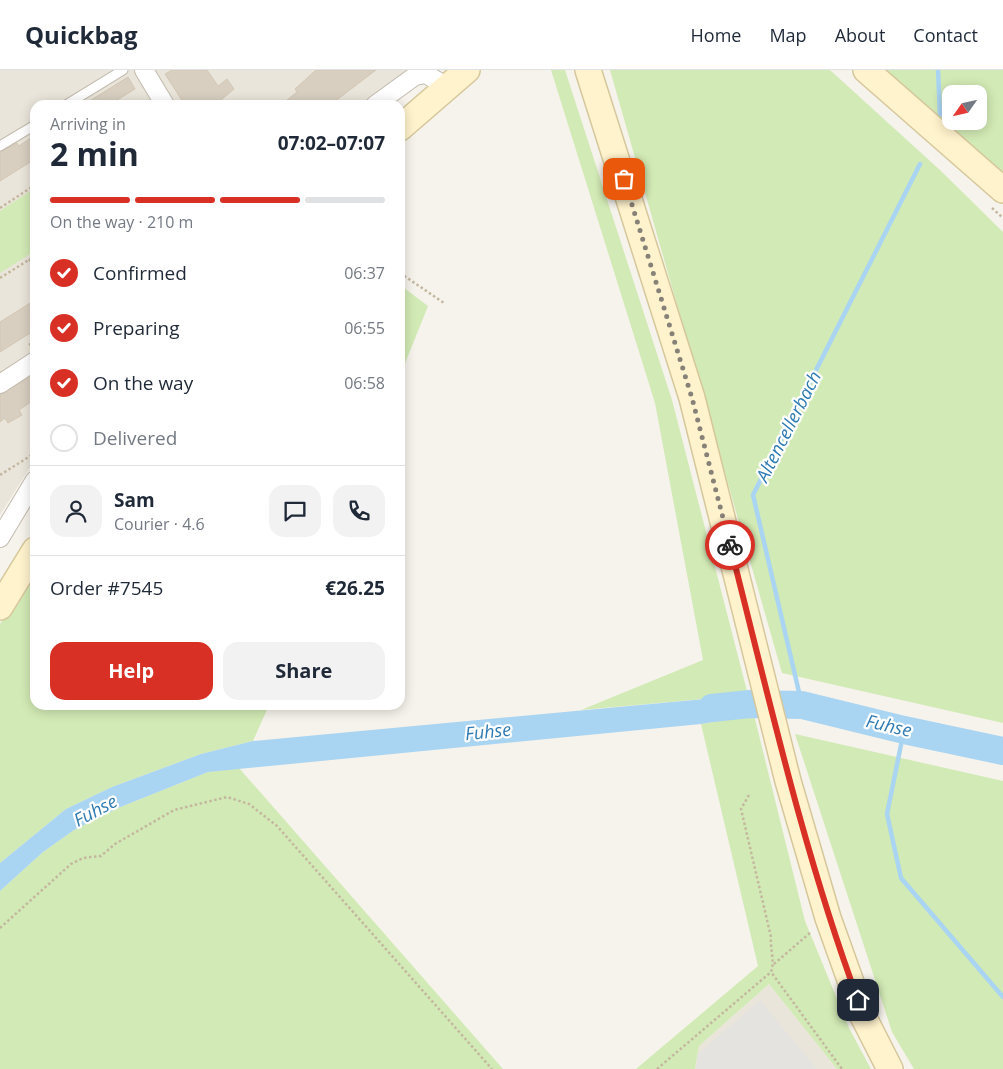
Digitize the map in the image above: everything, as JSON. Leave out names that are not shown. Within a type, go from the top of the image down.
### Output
[{"type":"main road","points":[[405,124],[467,70]]},
{"type":"main road","points":[[588,70],[692,398],[788,781],[828,918],[864,1016],[890,1069]]},
{"type":"main road","points":[[866,70],[1003,190]]},
{"type":"main road","points":[[0,607],[30,558]]},
{"type":"street","points":[[144,70],[162,100]]},
{"type":"street","points":[[383,100],[415,76],[426,74],[447,87]]},
{"type":"street","points":[[0,384],[30,365]]},
{"type":"street","points":[[0,538],[30,488]]},
{"type":"lane","points":[[74,100],[123,70]]},
{"type":"lane","points":[[0,146],[30,128]]},
{"type":"path","points":[[0,208],[30,188]]},
{"type":"path","points":[[0,278],[29,259]]},
{"type":"path","points":[[405,276],[444,303]]},
{"type":"path","points":[[0,475],[30,456]]},
{"type":"path","points":[[749,795],[741,808],[771,937],[770,949],[774,964]]},
{"type":"path","points":[[0,928],[71,864],[83,858],[101,856],[115,844],[174,810],[227,797],[249,804],[277,826],[492,1069]]},
{"type":"path","points":[[657,1069],[771,972],[774,964],[828,918]]},
{"type":"path","points":[[771,972],[842,1069]]},
{"type":"shaded area","points":[[0,70],[413,70],[378,100],[30,100],[30,467],[0,515]]},
{"type":"shaded area","points":[[769,984],[837,1069],[695,1069],[699,1046]]},
{"type":"shaded area","points":[[760,1000],[817,1069],[696,1069],[698,1054]]},
{"type":"green space","points":[[551,70],[565,70],[672,400],[748,695],[581,710],[703,660],[655,403]]},
{"type":"green space","points":[[610,70],[830,70],[941,171],[1003,232],[1003,723],[782,673]]},
{"type":"green space","points":[[879,70],[1003,70],[1003,177],[949,130],[988,130],[988,85],[942,85],[942,124]]},
{"type":"green space","points":[[30,191],[30,254],[0,273],[0,211]]},
{"type":"green space","points":[[405,289],[428,306],[405,364]]},
{"type":"green space","points":[[30,574],[30,710],[267,710],[253,741],[201,754],[112,787],[66,809],[0,863],[0,624]]},
{"type":"green space","points":[[754,715],[805,921],[849,1028],[871,1069],[837,1069],[769,984],[699,1046],[695,1069],[636,1069],[758,966],[701,724]]},
{"type":"green space","points":[[795,734],[1003,781],[1003,1069],[914,1069],[892,1032]]},
{"type":"green space","points":[[239,768],[503,1069],[0,1069],[0,891],[43,852],[74,830],[118,808],[208,772]]},
{"type":"water","points":[[748,695],[754,715],[701,724],[208,772],[118,808],[74,830],[43,852],[0,891],[0,863],[66,809],[112,787],[201,754],[253,741]]},
{"type":"building","points":[[172,70],[207,70],[218,86],[227,79],[234,89],[221,100],[182,100],[165,74]]},
{"type":"building","points":[[316,70],[376,70],[337,100],[287,100],[297,92],[295,89]]},
{"type":"building","points":[[128,77],[135,89],[117,100],[91,100]]},
{"type":"building","points":[[30,138],[30,162],[0,181],[0,152],[17,143],[19,146]]},
{"type":"building","points":[[30,303],[30,333],[0,352],[0,322]]},
{"type":"building","points":[[30,377],[30,402],[19,410],[22,415],[8,423],[5,418],[0,422],[0,395]]},
{"type":"waterway","name":"Altencellerbach","points":[[938,70],[940,115]]},
{"type":"waterway","name":"Altencellerbach","points":[[802,705],[753,495],[920,164]]},
{"type":"waterway","name":"Fuhse","points":[[712,708],[750,704],[802,705],[904,730],[1003,751]]},
{"type":"waterway","points":[[904,730],[887,814],[901,878],[1003,997]]},
{"type":"way so far","points":[[624,179],[692,398],[730,545]]},
{"type":"route","points":[[730,545],[788,781],[828,918],[858,1000]]}]
